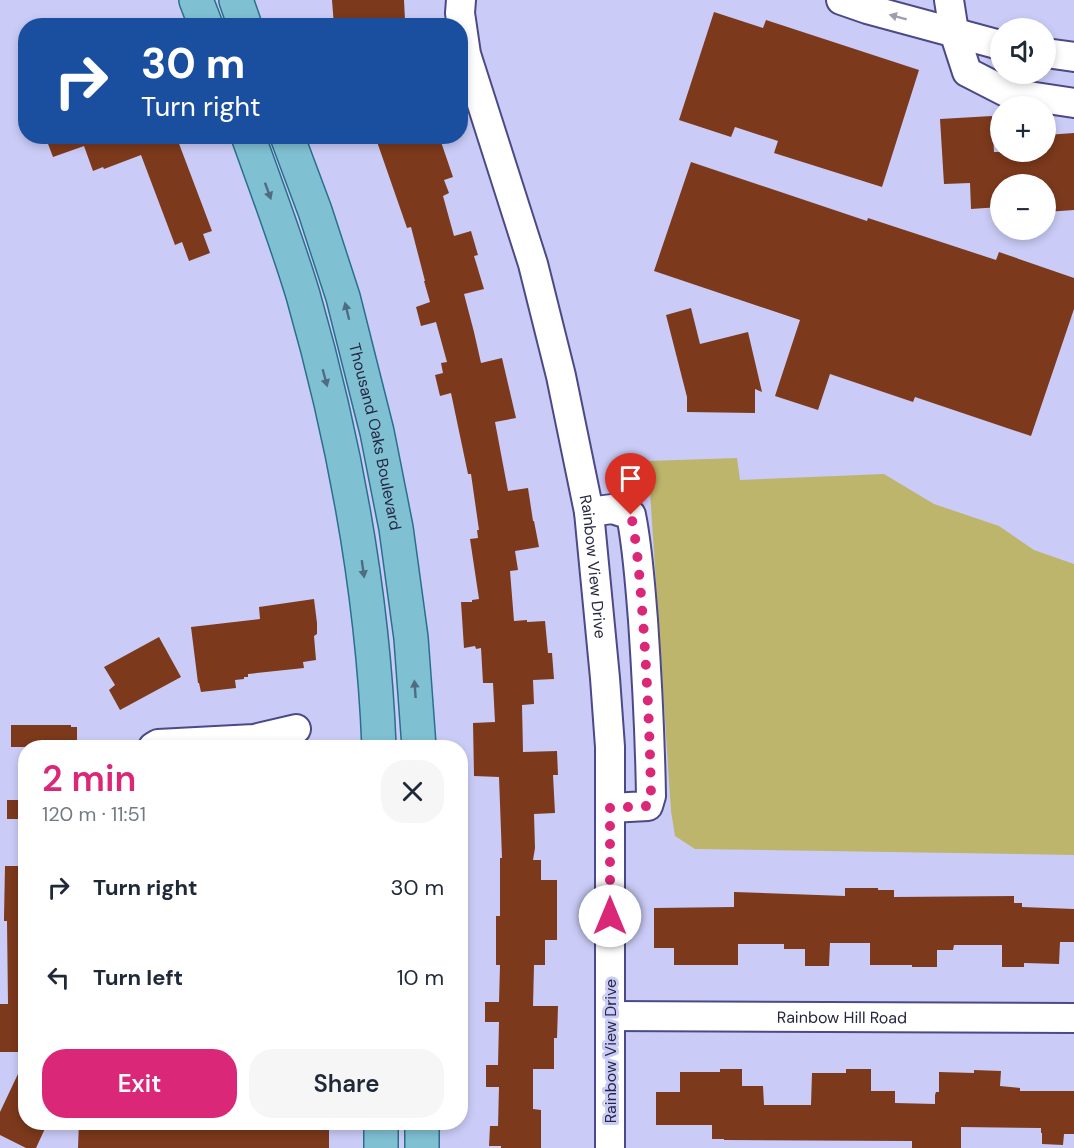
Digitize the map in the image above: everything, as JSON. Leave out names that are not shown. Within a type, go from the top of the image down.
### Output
[{"type":"main road","points":[[196,0],[203,18]]},
{"type":"main road","points":[[236,0],[242,18]]},
{"type":"main road","points":[[251,144],[302,294],[341,449],[363,566],[377,690],[379,740]]},
{"type":"main road","name":"Thousand Oaks Boulevard","points":[[290,144],[343,297],[377,432],[396,528],[411,638],[418,740]]},
{"type":"main road","points":[[381,1130],[381,1148]]},
{"type":"main road","points":[[422,1130],[422,1148]]},
{"type":"street","name":"Rainbow View Drive","points":[[461,0],[461,18]]},
{"type":"street","points":[[841,0],[990,42]]},
{"type":"street","points":[[949,0],[954,32],[967,72],[1008,93],[1074,104]]},
{"type":"street","points":[[1056,54],[1074,57]]},
{"type":"street","name":"Rainbow View Drive","points":[[468,60],[533,264],[561,376],[589,512],[610,747],[610,1148]]},
{"type":"street","points":[[589,512],[612,509],[631,515],[637,555],[647,669],[651,796],[648,806],[610,808]]},
{"type":"street","points":[[235,740],[254,739],[296,729]]},
{"type":"street","name":"Rainbow Hill Road","points":[[610,1016],[1074,1017]]},
{"type":"shaded area","points":[[737,458],[740,480],[884,474],[934,504],[999,526],[1034,550],[1074,564],[1074,855],[695,849],[675,836],[671,811],[648,461]]},
{"type":"building","points":[[332,0],[404,0],[405,18],[333,18]]},
{"type":"building","points":[[714,12],[763,28],[766,20],[919,70],[882,187],[774,153],[778,141],[735,127],[731,137],[679,120]]},
{"type":"building","points":[[990,116],[990,162],[1056,162],[1056,134],[1074,133],[1074,210],[1056,211],[1056,174],[990,174],[990,208],[971,209],[970,183],[944,184],[940,119]]},
{"type":"building","points":[[48,144],[179,144],[212,231],[203,234],[210,253],[189,261],[182,242],[175,245],[141,155],[93,171],[84,146],[53,157]]},
{"type":"building","points":[[378,144],[442,144],[453,177],[444,180],[449,193],[443,196],[454,236],[471,231],[478,255],[474,256],[484,289],[464,294],[481,363],[502,358],[516,418],[495,422],[508,491],[528,488],[539,547],[515,551],[518,570],[510,571],[514,621],[545,621],[548,653],[552,653],[554,679],[533,680],[534,704],[522,705],[523,752],[557,751],[558,775],[553,775],[555,813],[534,814],[533,860],[541,860],[541,880],[557,880],[557,940],[545,940],[545,965],[534,965],[533,1006],[558,1006],[557,1038],[554,1038],[554,1069],[533,1069],[533,1109],[541,1110],[541,1148],[489,1146],[490,1126],[498,1126],[499,1087],[486,1087],[486,1065],[498,1065],[499,1022],[485,1022],[485,1002],[499,1002],[500,965],[496,965],[496,916],[500,916],[500,858],[502,858],[499,777],[474,776],[473,723],[495,722],[493,683],[483,683],[481,648],[476,649],[475,646],[464,648],[461,602],[472,602],[472,600],[479,599],[470,539],[478,538],[477,530],[479,530],[471,474],[468,474],[451,393],[440,396],[435,375],[443,373],[441,363],[447,362],[436,322],[421,326],[416,307],[430,302],[411,227],[407,228]]},
{"type":"building","points":[[691,162],[867,221],[868,218],[996,260],[999,252],[1074,278],[1074,309],[1031,436],[915,397],[913,402],[830,374],[818,410],[775,396],[800,320],[654,271]]},
{"type":"building","points":[[691,308],[700,344],[748,332],[762,392],[755,389],[755,413],[687,412],[687,397],[666,315]]},
{"type":"building","points":[[314,599],[317,623],[317,634],[314,636],[316,660],[303,662],[304,668],[248,674],[248,677],[244,679],[235,680],[236,688],[201,692],[191,627],[260,619],[259,607]]},
{"type":"building","points":[[159,637],[181,677],[120,710],[109,690],[115,685],[104,667]]},
{"type":"building","points":[[11,725],[71,725],[71,727],[77,727],[77,740],[18,740],[18,747],[11,747]]},
{"type":"building","points":[[7,800],[18,800],[18,819],[7,819]]},
{"type":"building","points":[[5,866],[18,866],[18,1052],[0,1052],[0,1004],[8,1004],[7,921],[4,921]]},
{"type":"building","points":[[845,888],[894,890],[894,897],[1014,896],[1014,903],[1022,903],[1022,907],[1074,909],[1074,942],[1060,942],[1059,964],[1024,963],[1024,967],[1002,967],[1002,945],[954,945],[953,950],[937,950],[937,967],[870,965],[870,943],[830,943],[829,966],[805,966],[805,949],[784,949],[784,944],[738,944],[738,965],[674,965],[674,948],[654,948],[654,908],[734,907],[734,892],[845,896]]},
{"type":"building","points":[[720,1069],[742,1069],[742,1086],[763,1086],[764,1105],[811,1105],[812,1073],[846,1073],[846,1069],[871,1069],[871,1091],[895,1091],[895,1103],[935,1104],[936,1092],[939,1092],[939,1072],[1001,1071],[1000,1086],[1020,1088],[1020,1091],[1074,1091],[1074,1134],[1064,1134],[1063,1145],[1042,1144],[1041,1128],[961,1127],[961,1148],[912,1148],[912,1141],[712,1139],[712,1125],[656,1125],[656,1092],[680,1092],[680,1072],[720,1072]]},
{"type":"building","points":[[18,1074],[18,1130],[44,1130],[36,1148],[26,1148],[0,1135],[0,1112]]},
{"type":"building","points":[[79,1130],[329,1130],[329,1148],[78,1148]]},
{"type":"route","points":[[610,916],[610,808],[648,806],[651,796],[647,669],[642,600],[631,515]]}]
